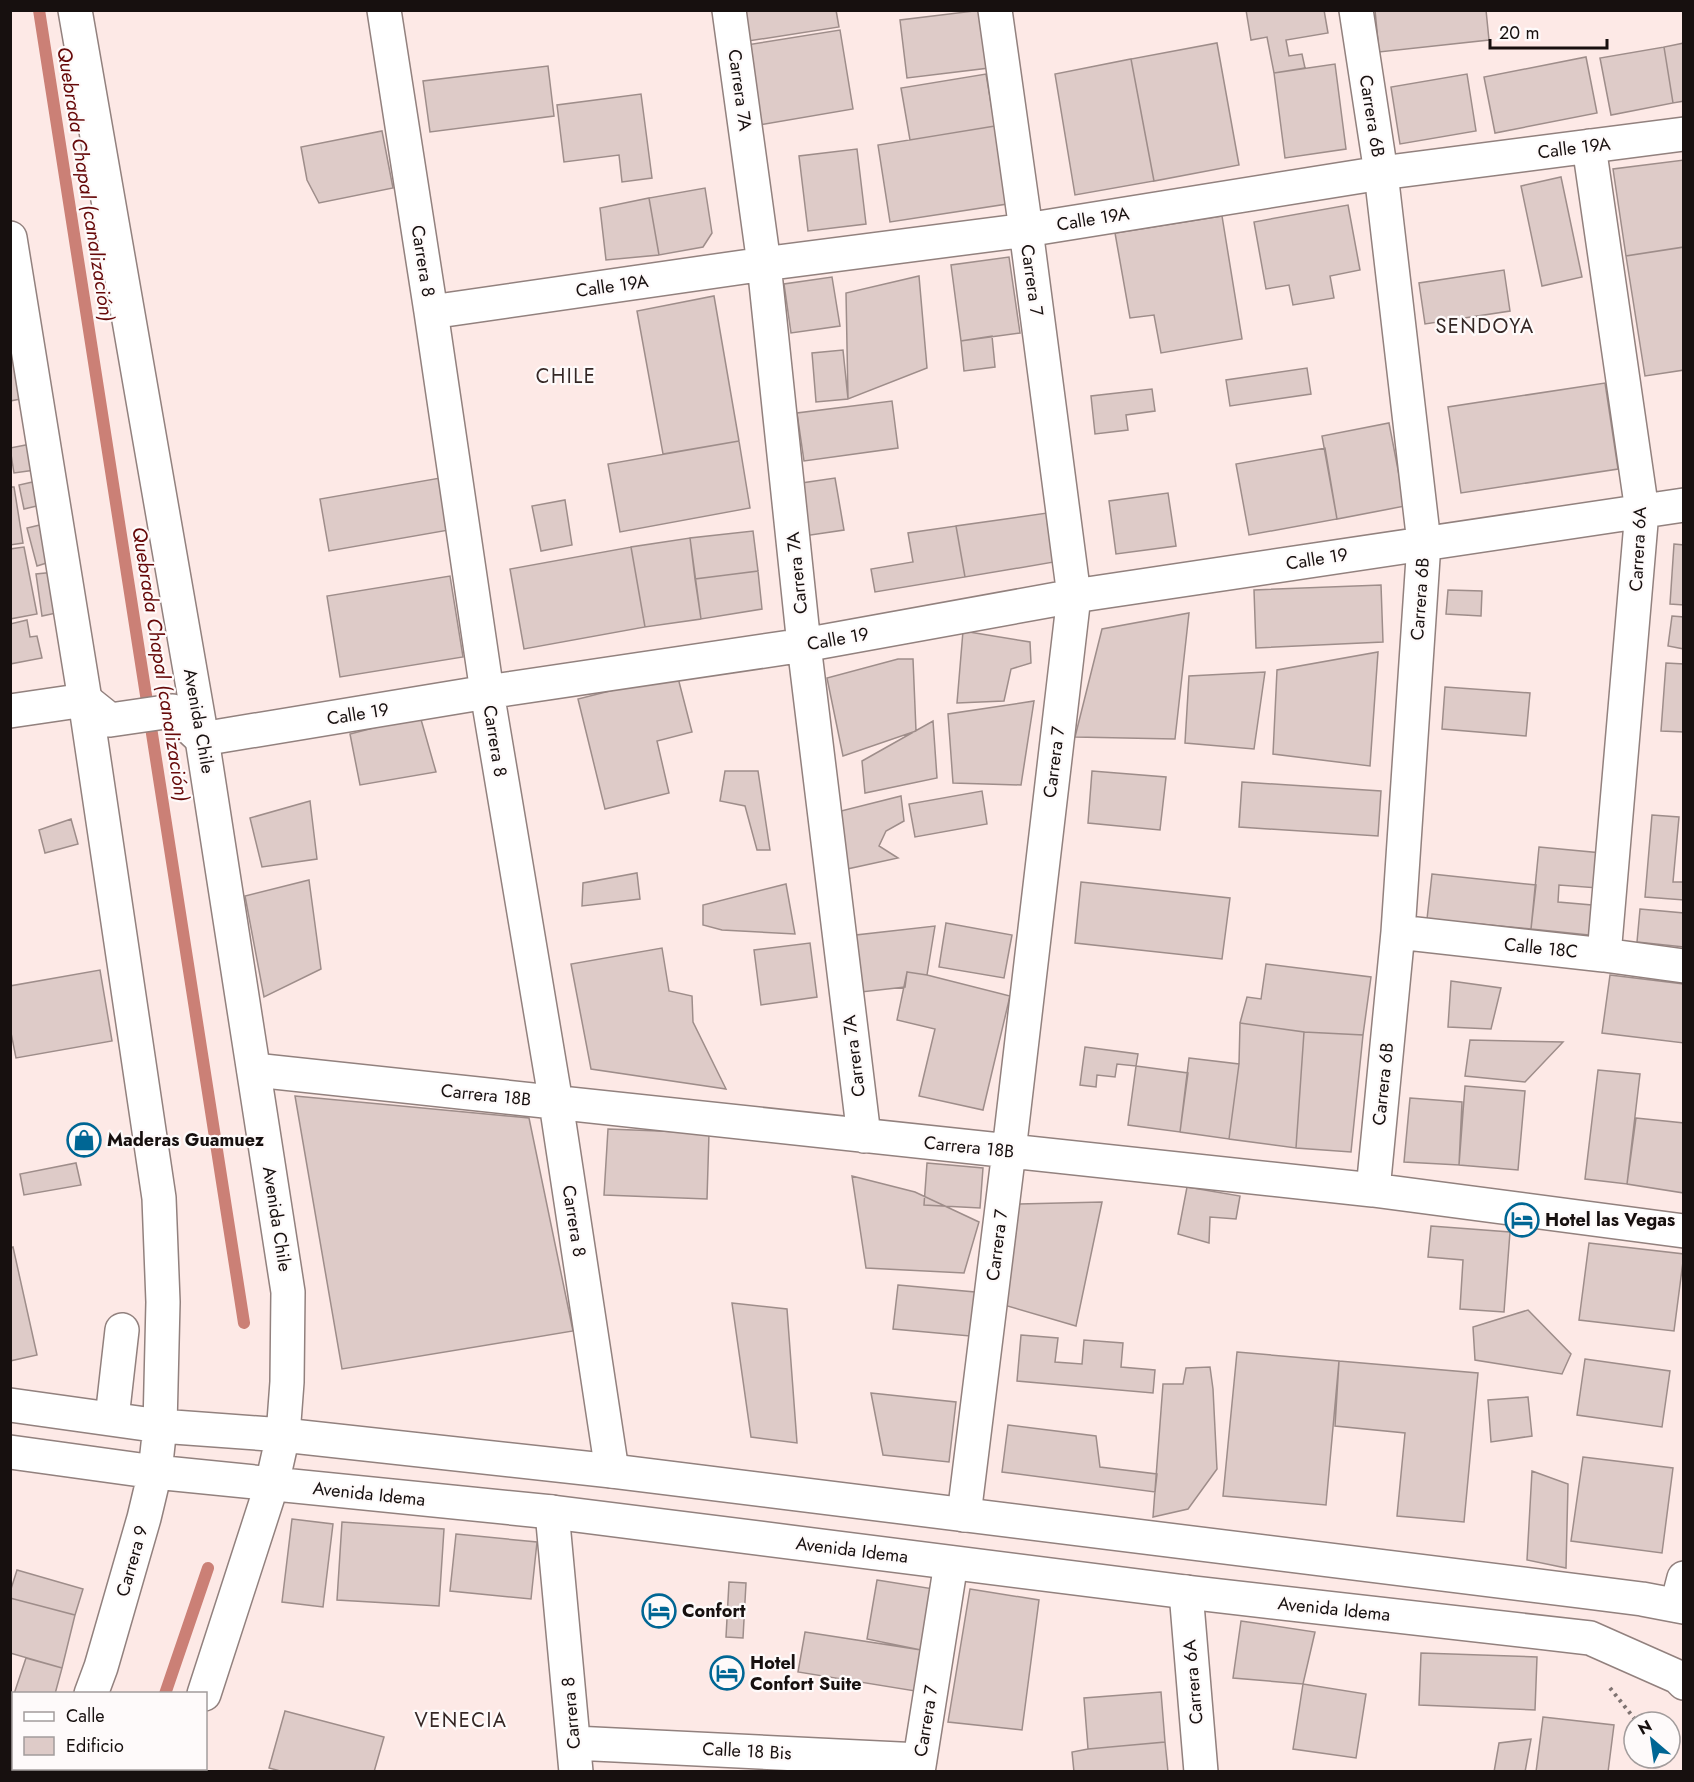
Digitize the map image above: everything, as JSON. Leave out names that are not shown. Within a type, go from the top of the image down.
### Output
[{"type":"street","name":"Avenida Chile","points":[[75,10],[202,740],[288,1292],[287,1382],[283,1435]]},
{"type":"street","name":"Carrera 8","points":[[384,10],[487,692],[556,1103],[612,1471]]},
{"type":"street","name":"Carrera 7A","points":[[729,10],[765,264],[804,645],[864,1136]]},
{"type":"street","name":"Carrera 7","points":[[964,1515],[1074,596],[1026,230],[994,10]]},
{"type":"street","name":"Carrera 6B","points":[[1356,10],[1381,173],[1424,543],[1398,932],[1373,1190]]},
{"type":"street","name":"Calle 19A","points":[[431,312],[765,264],[1026,230],[1381,173],[1683,134]]},
{"type":"street","name":"Carrera 6A","points":[[1589,146],[1642,511],[1604,955]]},
{"type":"street","points":[[10,238],[85,700],[159,1198],[163,1302],[160,1426]]},
{"type":"street","name":"Calle 19","points":[[202,740],[487,692],[804,645],[1074,596],[1683,506]]},
{"type":"street","points":[[10,711],[85,700],[110,720],[172,711],[202,740]]},
{"type":"street","name":"Calle 18C","points":[[1398,932],[1683,966]]},
{"type":"street","name":"Carrera 18B","points":[[254,1070],[1373,1190],[1683,1231]]},
{"type":"street","points":[[111,1418],[122,1330]]},
{"type":"street","points":[[10,1405],[160,1426],[283,1435],[612,1471],[1567,1589],[1681,1597]]},
{"type":"street","name":"Carrera 9","points":[[92,1692],[108,1644],[144,1518],[155,1472],[160,1426]]},
{"type":"street","points":[[205,1692],[272,1484],[283,1435]]},
{"type":"street","name":"Avenida Idema","points":[[10,1452],[155,1472],[552,1512],[1186,1592],[1590,1638],[1678,1677],[1683,1683]]},
{"type":"street","name":"Carrera 8","points":[[552,1512],[575,1757]]},
{"type":"street","name":"Carrera 7","points":[[919,1766],[951,1563]]},
{"type":"street","name":"Carrera 6A","points":[[1186,1592],[1201,1772]]},
{"type":"street","name":"Calle 18 Bis","points":[[575,1757],[919,1766]]},
{"type":"building","points":[[737,10],[836,10],[839,27],[742,42]]},
{"type":"building","points":[[982,10],[989,68],[907,78],[900,20]]},
{"type":"building","points":[[1246,10],[1324,10],[1328,33],[1286,40],[1289,56],[1302,54],[1305,68],[1274,73],[1267,37],[1251,40]]},
{"type":"building","points":[[1375,10],[1486,10],[1489,40],[1379,52]]},
{"type":"building","points":[[840,30],[853,109],[753,126],[740,46]]},
{"type":"building","points":[[1217,43],[1239,165],[1154,181],[1131,59]]},
{"type":"building","points":[[1684,43],[1684,101],[1673,103],[1664,47]]},
{"type":"building","points":[[1664,47],[1673,103],[1611,115],[1600,58]]},
{"type":"building","points":[[1586,57],[1597,113],[1495,133],[1484,77]]},
{"type":"building","points":[[1131,59],[1154,181],[1075,195],[1055,74]]},
{"type":"building","points":[[1335,64],[1346,149],[1285,158],[1274,73]]},
{"type":"building","points":[[548,66],[554,116],[430,132],[423,81]]},
{"type":"building","points":[[986,74],[995,126],[910,140],[901,88]]},
{"type":"building","points":[[1467,74],[1476,131],[1400,144],[1391,87]]},
{"type":"building","points":[[641,94],[652,178],[622,182],[619,155],[564,162],[557,105]]},
{"type":"building","points":[[995,126],[1007,204],[890,222],[878,145]]},
{"type":"building","points":[[382,131],[393,188],[319,203],[307,180],[301,147]]},
{"type":"building","points":[[857,149],[866,224],[808,231],[799,156]]},
{"type":"building","points":[[1684,160],[1684,247],[1626,256],[1613,169]]},
{"type":"building","points":[[1561,177],[1582,277],[1542,286],[1521,186]]},
{"type":"building","points":[[705,188],[712,233],[703,247],[659,255],[649,198]]},
{"type":"building","points":[[649,198],[659,255],[606,260],[600,208]]},
{"type":"building","points":[[1348,205],[1360,270],[1330,276],[1334,298],[1293,305],[1289,285],[1266,289],[1254,222]]},
{"type":"building","points":[[1222,216],[1242,339],[1161,353],[1154,315],[1130,318],[1115,233]]},
{"type":"building","points":[[1684,247],[1684,370],[1645,376],[1626,256]]},
{"type":"building","points":[[1009,257],[1020,333],[961,341],[951,265]]},
{"type":"building","points":[[1504,270],[1510,311],[1425,324],[1419,283]]},
{"type":"building","points":[[919,276],[927,368],[848,399],[846,293]]},
{"type":"building","points":[[832,277],[840,326],[791,333],[784,284]]},
{"type":"building","points":[[714,296],[739,441],[663,454],[637,311]]},
{"type":"building","points":[[992,336],[995,367],[964,371],[961,341]]},
{"type":"building","points":[[843,350],[848,399],[816,402],[812,353]]},
{"type":"building","points":[[19,356],[26,398],[10,401],[10,358]]},
{"type":"building","points":[[1307,368],[1311,394],[1230,406],[1226,380]]},
{"type":"building","points":[[1605,383],[1618,469],[1461,493],[1448,407]]},
{"type":"building","points":[[1152,389],[1155,411],[1126,415],[1128,430],[1095,434],[1091,396]]},
{"type":"building","points":[[892,401],[898,448],[804,461],[797,413]]},
{"type":"building","points":[[1389,423],[1405,506],[1337,519],[1322,436]]},
{"type":"building","points":[[739,441],[750,508],[620,532],[608,464]]},
{"type":"building","points":[[31,444],[35,470],[14,473],[10,448]]},
{"type":"building","points":[[1325,448],[1337,519],[1249,535],[1236,464]]},
{"type":"building","points":[[440,478],[449,530],[329,551],[320,499]]},
{"type":"building","points":[[835,478],[844,530],[804,536],[795,484]]},
{"type":"building","points":[[37,481],[41,505],[24,509],[19,485]]},
{"type":"building","points":[[10,487],[14,487],[23,543],[10,545]]},
{"type":"building","points":[[1168,493],[1176,546],[1116,554],[1109,501]]},
{"type":"building","points":[[565,500],[572,545],[541,551],[532,506]]},
{"type":"building","points":[[1047,513],[1054,562],[965,577],[956,526]]},
{"type":"building","points":[[44,524],[53,561],[37,566],[27,528]]},
{"type":"building","points":[[956,526],[965,577],[875,592],[871,569],[913,562],[908,533]]},
{"type":"building","points":[[753,531],[758,571],[695,579],[690,538]]},
{"type":"building","points":[[690,538],[701,619],[645,627],[631,547]]},
{"type":"building","points":[[1674,544],[1684,545],[1684,605],[1670,604]]},
{"type":"building","points":[[24,547],[37,614],[10,619],[10,549]]},
{"type":"building","points":[[631,547],[645,627],[524,649],[510,569]]},
{"type":"building","points":[[758,571],[762,609],[701,619],[695,579]]},
{"type":"building","points":[[55,572],[61,612],[42,616],[36,574]]},
{"type":"building","points":[[450,576],[463,657],[340,677],[327,596]]},
{"type":"building","points":[[1381,585],[1383,642],[1256,648],[1254,590]]},
{"type":"building","points":[[1448,590],[1482,591],[1481,616],[1446,614]]},
{"type":"building","points":[[1189,613],[1175,739],[1075,737],[1102,629]]},
{"type":"building","points":[[1672,616],[1684,617],[1684,649],[1668,646]]},
{"type":"building","points":[[27,620],[30,637],[37,636],[42,658],[10,664],[10,624]]},
{"type":"building","points":[[963,631],[1030,642],[1031,663],[1011,669],[1004,701],[957,703]]},
{"type":"building","points":[[1378,652],[1370,766],[1273,754],[1277,670]]},
{"type":"building","points":[[898,659],[913,659],[916,731],[843,756],[827,678]]},
{"type":"building","points":[[1666,663],[1684,664],[1684,732],[1661,731]]},
{"type":"building","points":[[1265,672],[1254,749],[1185,743],[1189,676]]},
{"type":"building","points":[[677,674],[692,732],[657,741],[669,793],[605,809],[578,699]]},
{"type":"building","points":[[1445,687],[1530,693],[1526,736],[1442,729]]},
{"type":"building","points":[[1034,701],[1021,785],[953,783],[948,714]]},
{"type":"building","points":[[420,716],[436,772],[360,785],[350,734]]},
{"type":"building","points":[[933,721],[937,778],[865,793],[862,761]]},
{"type":"building","points":[[725,771],[758,771],[770,850],[757,850],[745,806],[720,801]]},
{"type":"building","points":[[1092,771],[1166,777],[1160,830],[1088,823]]},
{"type":"building","points":[[1242,782],[1381,791],[1378,836],[1239,827]]},
{"type":"building","points":[[982,791],[987,824],[915,837],[909,804]]},
{"type":"building","points":[[901,796],[904,821],[886,831],[879,846],[898,858],[847,869],[837,812]]},
{"type":"building","points":[[310,801],[317,859],[262,867],[250,818]]},
{"type":"building","points":[[1652,815],[1679,817],[1673,882],[1684,882],[1684,900],[1645,897]]},
{"type":"building","points":[[71,819],[78,844],[45,853],[39,830]]},
{"type":"building","points":[[1539,847],[1602,853],[1598,888],[1559,885],[1558,902],[1592,905],[1589,935],[1531,929]]},
{"type":"building","points":[[637,873],[640,899],[582,906],[583,883]]},
{"type":"building","points":[[1432,874],[1536,885],[1531,929],[1427,919]]},
{"type":"building","points":[[309,880],[321,969],[264,997],[245,896]]},
{"type":"building","points":[[1081,882],[1230,898],[1222,959],[1075,943]]},
{"type":"building","points":[[786,884],[795,934],[722,930],[703,925],[703,905]]},
{"type":"building","points":[[1640,909],[1684,913],[1684,947],[1637,942]]},
{"type":"building","points":[[946,923],[1012,935],[1004,978],[939,967]]},
{"type":"building","points":[[935,926],[927,975],[907,972],[905,987],[861,992],[856,935]]},
{"type":"building","points":[[810,943],[817,997],[761,1005],[754,950]]},
{"type":"building","points":[[662,948],[669,991],[692,996],[693,1022],[726,1089],[591,1069],[571,964]]},
{"type":"building","points":[[1266,964],[1371,977],[1363,1035],[1304,1032],[1240,1023],[1247,997],[1261,999]]},
{"type":"building","points":[[100,970],[112,1041],[16,1058],[10,1028],[10,986]]},
{"type":"building","points":[[907,972],[1010,996],[983,1110],[919,1096],[935,1029],[897,1020]]},
{"type":"building","points":[[1610,975],[1684,984],[1684,1043],[1602,1033]]},
{"type":"building","points":[[1451,981],[1501,988],[1491,1029],[1448,1027]]},
{"type":"building","points":[[1240,1023],[1304,1032],[1296,1148],[1229,1139],[1239,1064]]},
{"type":"building","points":[[1304,1032],[1363,1035],[1351,1152],[1296,1148]]},
{"type":"building","points":[[1470,1040],[1563,1042],[1525,1082],[1465,1076]]},
{"type":"building","points":[[1085,1047],[1138,1054],[1136,1066],[1117,1064],[1115,1077],[1097,1075],[1096,1087],[1080,1085]]},
{"type":"building","points":[[1189,1058],[1239,1064],[1229,1139],[1180,1132]]},
{"type":"building","points":[[1136,1066],[1188,1073],[1180,1132],[1128,1125]]},
{"type":"building","points":[[1598,1070],[1640,1074],[1627,1184],[1585,1179]]},
{"type":"building","points":[[1465,1086],[1525,1091],[1518,1170],[1459,1165]]},
{"type":"building","points":[[295,1096],[529,1118],[573,1331],[342,1369]]},
{"type":"building","points":[[1410,1098],[1462,1102],[1459,1165],[1404,1162]]},
{"type":"building","points":[[1636,1118],[1684,1123],[1684,1193],[1627,1184]]},
{"type":"building","points":[[608,1129],[709,1133],[707,1199],[604,1195]]},
{"type":"building","points":[[76,1163],[81,1185],[24,1195],[20,1174]]},
{"type":"building","points":[[927,1163],[983,1168],[980,1208],[924,1205]]},
{"type":"building","points":[[852,1176],[915,1192],[979,1222],[964,1273],[866,1268]]},
{"type":"building","points":[[1187,1187],[1240,1196],[1236,1219],[1210,1217],[1209,1243],[1178,1234]]},
{"type":"building","points":[[1102,1202],[1076,1326],[1004,1305],[1019,1204]]},
{"type":"building","points":[[1431,1226],[1510,1232],[1504,1312],[1460,1309],[1463,1260],[1428,1257]]},
{"type":"building","points":[[1589,1243],[1684,1254],[1674,1331],[1579,1320]]},
{"type":"building","points":[[13,1247],[37,1355],[10,1361],[10,1248]]},
{"type":"building","points":[[898,1285],[975,1292],[970,1336],[893,1329]]},
{"type":"building","points":[[732,1303],[787,1309],[797,1443],[751,1437]]},
{"type":"building","points":[[1528,1310],[1571,1354],[1562,1374],[1475,1360],[1473,1327]]},
{"type":"building","points":[[1021,1335],[1058,1338],[1055,1362],[1082,1364],[1084,1340],[1123,1343],[1121,1367],[1155,1370],[1153,1393],[1017,1381]]},
{"type":"building","points":[[1237,1352],[1339,1361],[1326,1505],[1223,1496]]},
{"type":"building","points":[[1585,1359],[1670,1371],[1662,1427],[1577,1415]]},
{"type":"building","points":[[1339,1361],[1478,1373],[1464,1522],[1397,1516],[1405,1433],[1335,1426]]},
{"type":"building","points":[[1210,1367],[1217,1469],[1188,1509],[1153,1517],[1163,1384],[1183,1384],[1186,1368]]},
{"type":"building","points":[[871,1393],[956,1402],[949,1462],[883,1455]]},
{"type":"building","points":[[1528,1397],[1532,1436],[1491,1442],[1488,1400]]},
{"type":"building","points":[[1008,1425],[1096,1436],[1100,1467],[1157,1474],[1155,1492],[1002,1472]]},
{"type":"building","points":[[1583,1457],[1673,1468],[1662,1553],[1571,1541]]},
{"type":"building","points":[[1532,1471],[1568,1484],[1566,1568],[1527,1560]]},
{"type":"building","points":[[292,1519],[333,1524],[323,1607],[282,1602]]},
{"type":"building","points":[[342,1522],[444,1529],[439,1606],[337,1600]]},
{"type":"building","points":[[456,1534],[537,1542],[531,1599],[450,1591]]},
{"type":"building","points":[[17,1570],[83,1589],[75,1615],[10,1598]]},
{"type":"building","points":[[877,1580],[934,1589],[921,1650],[867,1639]]},
{"type":"building","points":[[729,1582],[746,1583],[743,1638],[726,1637]]},
{"type":"building","points":[[970,1589],[1039,1600],[1022,1730],[948,1722]]},
{"type":"building","points":[[10,1598],[75,1615],[62,1668],[10,1653]]},
{"type":"building","points":[[1241,1621],[1315,1632],[1303,1684],[1233,1678]]},
{"type":"building","points":[[805,1632],[921,1650],[915,1691],[798,1672]]},
{"type":"building","points":[[1421,1653],[1537,1657],[1535,1710],[1419,1705]]},
{"type":"building","points":[[26,1658],[62,1668],[56,1692],[15,1692]]},
{"type":"building","points":[[1303,1684],[1366,1694],[1356,1758],[1293,1749]]},
{"type":"building","points":[[1161,1692],[1165,1742],[1088,1749],[1084,1698]]},
{"type":"building","points":[[10,1709],[12,1710],[12,1748],[10,1747]]},
{"type":"building","points":[[285,1711],[384,1737],[374,1772],[284,1772],[269,1768]]},
{"type":"building","points":[[1543,1717],[1614,1725],[1608,1772],[1536,1772]]},
{"type":"building","points":[[1531,1739],[1525,1772],[1494,1772],[1499,1743]]},
{"type":"building","points":[[1165,1742],[1168,1772],[1074,1772],[1072,1752]]},
{"type":"building","points":[[10,1747],[12,1748],[12,1770],[30,1770],[30,1772],[10,1772]]},
{"type":"waterway","name":"Quebrada Chapal (canalización)","points":[[39,10],[244,1323]]},
{"type":"waterway","name":"Quebrada Chapal (canalización)","points":[[166,1692],[208,1568]]},
{"type":"place","name":"Maderas Guamuez","points":[[84,1140]]},
{"type":"place","name":"Hotel las Vegas","points":[[1522,1220]]},
{"type":"place","name":"Confort","points":[[659,1611]]},
{"type":"place","name":"Hotel Confort Suite","points":[[727,1673]]},
{"type":"district","name":"SENDOYA","points":[[1485,326]]},
{"type":"district","name":"CHILE","points":[[566,376]]},
{"type":"district","name":"VENECIA","points":[[461,1720]]}]
